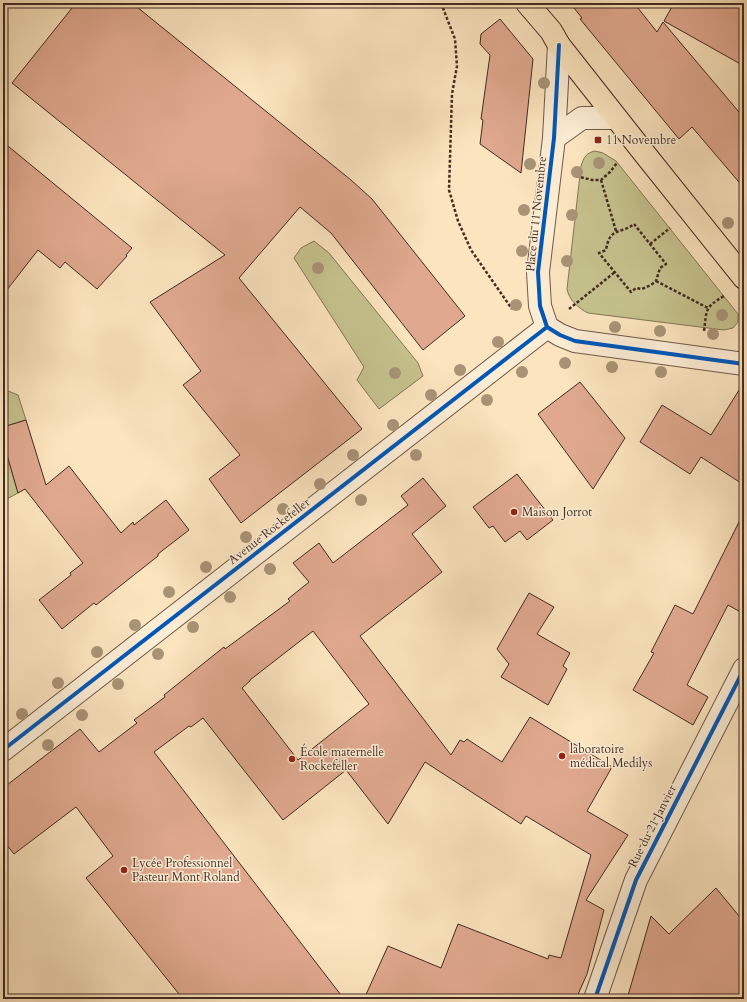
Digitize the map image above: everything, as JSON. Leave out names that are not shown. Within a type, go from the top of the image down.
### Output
[{"type":"main road","points":[[527,3],[551,31],[559,45],[616,118],[744,278]]},
{"type":"street","name":"Place du 11 Novembre","points":[[547,327],[540,306],[538,272],[554,138],[559,45]]},
{"type":"street","points":[[554,138],[582,118],[616,118]]},
{"type":"street","points":[[547,327],[560,335],[575,341],[738,358]]},
{"type":"street","name":"Avenue Rockefeller","points":[[3,750],[547,327]]},
{"type":"street","name":"Rue du 21 Janvier","points":[[595,999],[636,880],[744,669]]},
{"type":"path","points":[[441,3],[454,39],[457,66],[452,94],[449,190],[458,220],[471,250],[512,309]]},
{"type":"path","points":[[573,175],[592,180],[601,180],[610,172],[619,160]]},
{"type":"path","points":[[601,180],[616,231]]},
{"type":"path","points":[[634,224],[666,264],[660,268],[656,281],[651,285],[642,289],[636,288],[631,292],[599,253],[606,250],[607,242],[616,231],[628,229],[634,224]]},
{"type":"path","points":[[650,244],[673,226]]},
{"type":"path","points":[[570,309],[615,272]]},
{"type":"path","points":[[656,281],[708,308]]},
{"type":"path","points":[[704,331],[708,308],[712,303],[727,294]]},
{"type":"shaded area","points":[[595,151],[603,153],[616,161],[738,314],[738,322],[733,328],[724,330],[588,313],[577,306],[572,300],[567,289],[581,166],[586,156]]},
{"type":"shaded area","points":[[314,241],[329,253],[418,363],[423,376],[379,409],[357,380],[364,367],[294,258],[301,248]]},
{"type":"shaded area","points":[[3,389],[18,395],[26,420],[3,427]]},
{"type":"shaded area","points":[[3,441],[18,493],[3,501]]},
{"type":"building","points":[[76,3],[132,3],[351,180],[372,199],[465,316],[423,350],[331,233],[300,207],[239,278],[362,429],[241,523],[209,479],[240,455],[183,385],[201,371],[150,302],[225,255],[12,83]]},
{"type":"building","points":[[570,3],[634,3],[657,32],[663,22],[744,118],[744,188],[692,127],[679,139],[580,19],[582,18]]},
{"type":"building","points":[[674,3],[744,3],[744,66],[664,21]]},
{"type":"building","points":[[500,19],[533,59],[521,173],[480,144],[483,120],[481,119],[490,55],[480,44],[481,34]]},
{"type":"building","points":[[3,142],[132,248],[126,255],[127,256],[97,289],[65,262],[60,268],[38,250],[3,295]]},
{"type":"building","points":[[580,382],[625,438],[593,489],[538,414]]},
{"type":"building","points":[[744,382],[744,485],[701,457],[690,474],[640,442],[662,405],[711,435]]},
{"type":"building","points":[[26,420],[46,485],[69,466],[121,533],[133,522],[134,525],[166,500],[189,530],[96,605],[94,603],[62,629],[39,600],[71,575],[70,573],[83,563],[25,489],[18,493],[3,441],[3,427]]},
{"type":"building","name":"Maison Jorrot","points":[[517,474],[553,520],[527,540],[520,531],[505,542],[493,526],[489,528],[473,507]]},
{"type":"building","points":[[423,478],[446,506],[412,534],[442,572],[360,636],[451,755],[460,740],[464,742],[467,739],[502,762],[530,717],[612,767],[587,811],[628,835],[586,900],[604,910],[587,974],[576,999],[364,999],[388,946],[441,968],[458,924],[548,959],[549,955],[561,958],[591,855],[526,816],[521,824],[425,762],[388,824],[346,770],[283,820],[203,718],[191,727],[189,726],[154,752],[344,999],[183,999],[86,878],[113,856],[76,807],[14,854],[3,840],[3,788],[80,729],[99,752],[137,723],[134,720],[165,697],[164,695],[224,647],[225,649],[290,601],[288,599],[309,582],[293,563],[319,543],[333,563],[408,505],[401,496]],"holes":[[[313,631],[369,704],[298,760],[242,688],[250,680]]]},
{"type":"building","points":[[744,512],[744,614],[728,605],[687,685],[708,697],[693,725],[633,690],[654,653],[651,652],[675,605],[693,614]]},
{"type":"building","points":[[529,593],[554,607],[537,634],[570,653],[563,666],[567,669],[548,705],[501,677],[509,664],[497,649]]},
{"type":"building","points":[[716,888],[744,922],[744,999],[627,999],[651,916],[669,934]]},
{"type":"cycle path","points":[[559,45],[554,138],[538,272],[540,306],[547,327],[560,335],[575,341],[744,364]]},
{"type":"cycle path","points":[[3,750],[547,327]]},
{"type":"cycle path","points":[[595,999],[636,880],[744,669]]},
{"type":"place","name":"11 Novembre","points":[[598,140]]},
{"type":"place","name":"Maison Jorrot","points":[[514,512]]},
{"type":"place","name":"laboratoire médical Medilys","points":[[562,756]]},
{"type":"place","name":"École maternelle Rockefeller","points":[[292,759]]},
{"type":"place","name":"Lycée Professionnel Pasteur Mont Roland","points":[[124,870]]}]
